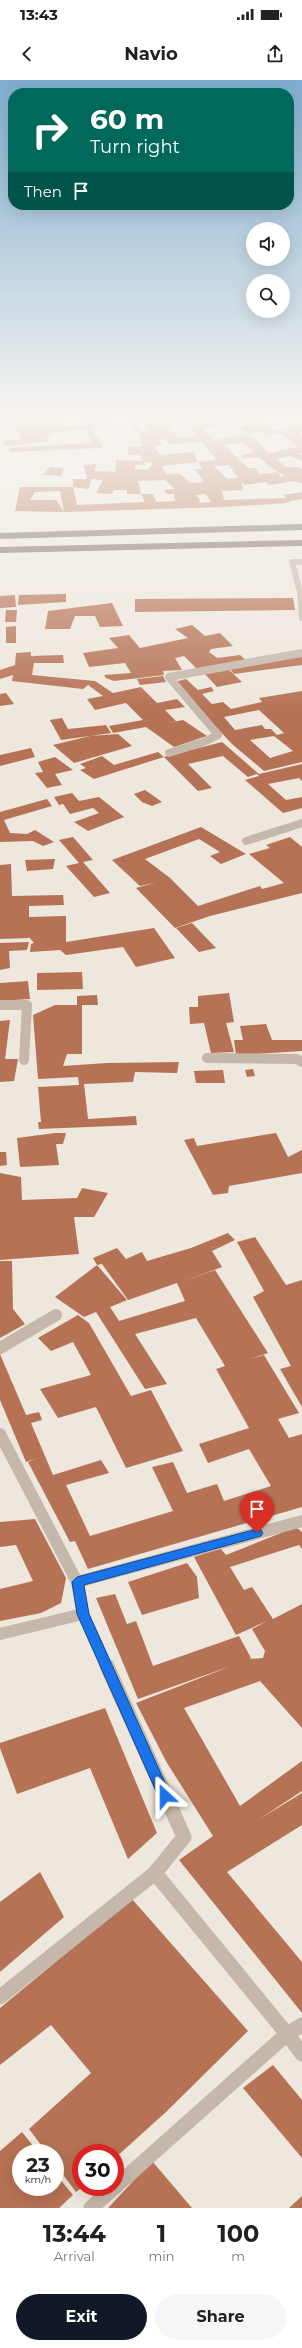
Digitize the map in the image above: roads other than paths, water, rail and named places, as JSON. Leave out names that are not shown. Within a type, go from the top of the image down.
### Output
[{"type":"main road","points":[[0,536],[302,527]]},
{"type":"main road","points":[[0,550],[302,543]]},
{"type":"street","points":[[302,562],[292,562],[300,592],[302,618]]},
{"type":"street","points":[[169,753],[204,742],[218,735],[168,677],[302,653]]},
{"type":"street","points":[[246,841],[302,823]]},
{"type":"street","points":[[0,1006],[27,1005],[24,1060]]},
{"type":"street","points":[[207,1058],[256,1057],[297,1059],[302,1062]]},
{"type":"street","points":[[0,1348],[56,1315]]},
{"type":"street","points":[[0,1434],[77,1582],[83,1614],[184,1837],[155,1873],[0,1997]]},
{"type":"street","points":[[77,1582],[302,1521]]},
{"type":"street","points":[[0,1634],[83,1614]]},
{"type":"street","points":[[155,1873],[302,2054]]},
{"type":"street","points":[[124,2179],[287,2034],[302,2025]]},
{"type":"street","points":[[91,2208],[105,2196]]}]
